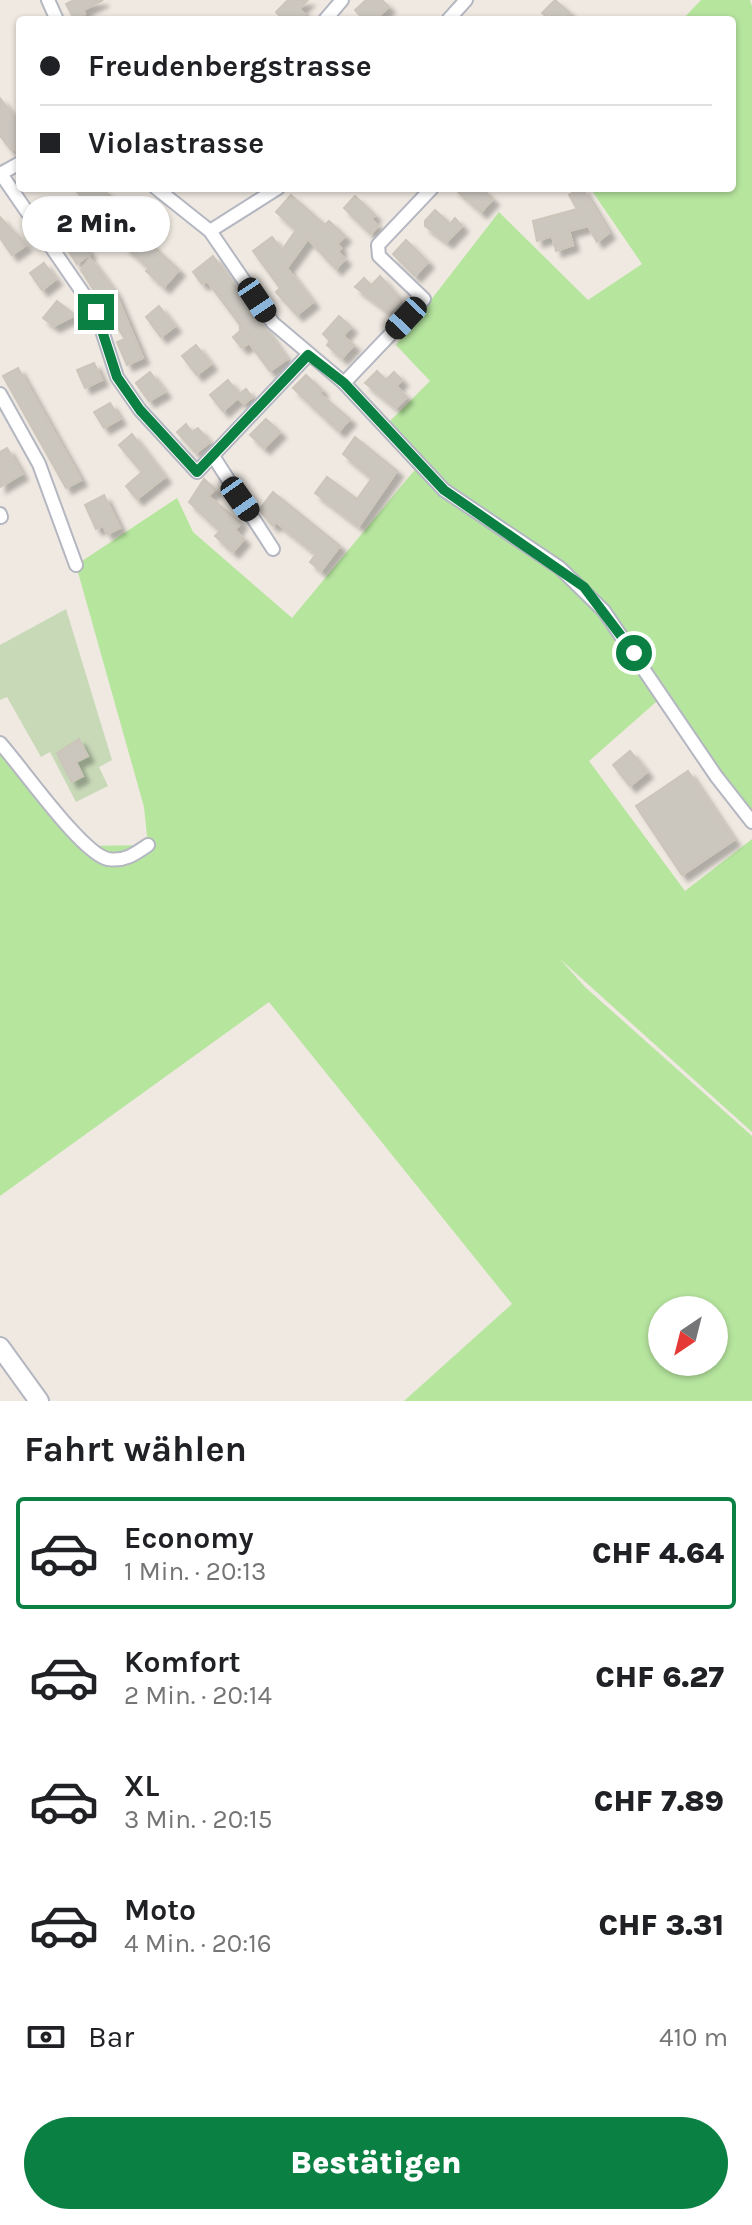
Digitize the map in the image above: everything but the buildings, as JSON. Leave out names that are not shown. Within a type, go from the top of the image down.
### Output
[{"type":"street","points":[[328,16],[342,0]]},
{"type":"street","points":[[452,16],[466,0]]},
{"type":"street","points":[[1,174],[96,312],[117,377],[140,410],[197,472],[308,355]]},
{"type":"street","points":[[163,192],[210,231],[273,323],[344,383],[444,490],[584,587],[604,611],[716,776],[752,822]]},
{"type":"street","points":[[210,231],[272,192]]},
{"type":"street","points":[[344,383],[424,299],[379,256],[378,245],[428,192]]},
{"type":"street","points":[[0,394],[39,464],[76,565]]},
{"type":"street","points":[[213,456],[273,549]]},
{"type":"street","points":[[0,743],[86,846],[105,859],[125,859],[148,845]]},
{"type":"street","points":[[0,1347],[39,1401]]},
{"type":"green space","points":[[701,0],[750,0],[752,822],[664,695],[589,761],[685,891],[752,839],[752,1132],[560,959],[585,987],[752,1136],[752,1401],[404,1401],[512,1304],[269,1002],[0,1196],[0,745],[86,846],[148,845],[144,807],[76,565],[177,498],[193,532],[292,618],[418,466],[386,425],[430,381],[396,345],[499,212],[588,300],[642,264],[593,192],[736,192],[736,16],[686,16]]},
{"type":"green space","points":[[66,609],[112,760],[99,767],[108,786],[76,802],[50,752],[41,757],[7,697],[0,700],[0,645]]},
{"type":"route","points":[[96,312],[117,377],[140,410],[197,472],[308,355],[344,383],[444,490],[584,587],[634,653]]}]
